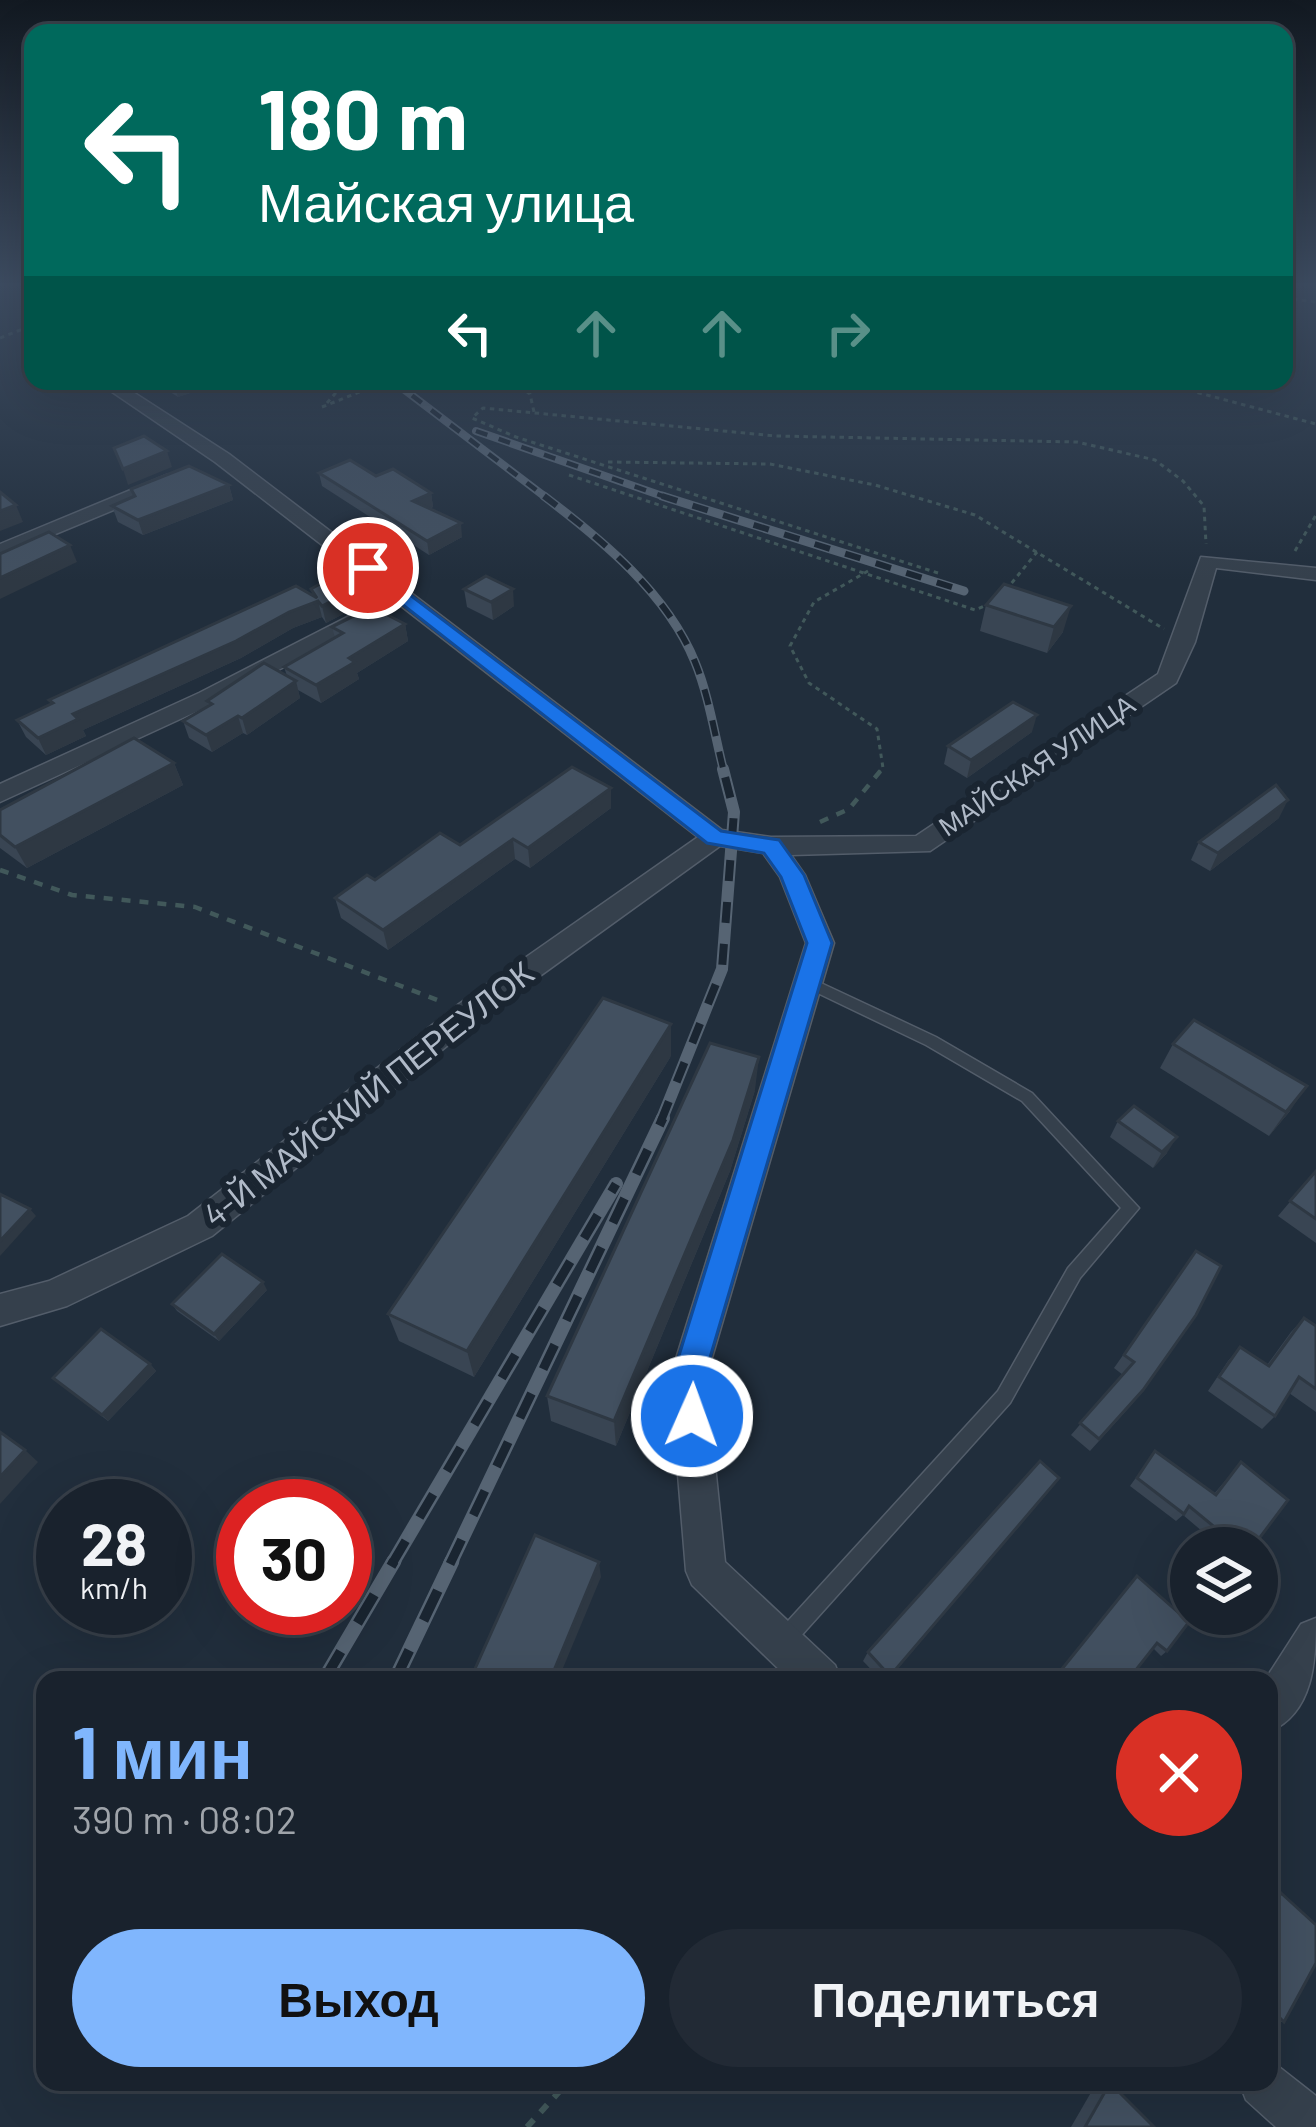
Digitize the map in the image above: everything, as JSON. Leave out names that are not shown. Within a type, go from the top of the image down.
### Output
[{"type":"street","name":"МАЙСКАЯ УЛИЦА","points":[[114,390],[202,466],[404,596],[715,838],[771,846],[921,844],[1168,678],[1208,561]]},
{"type":"street","points":[[0,551],[202,466]]},
{"type":"street","points":[[1208,561],[1316,574]]},
{"type":"street","points":[[0,794],[207,698],[404,596]]},
{"type":"street","name":"4-Й МАЙСКИЙ ПЕРЕУЛОК","points":[[0,1310],[55,1294],[200,1226],[469,1012],[715,838]]},
{"type":"street","points":[[771,846],[792,875],[820,943],[688,1378],[706,1571],[811,1671]]},
{"type":"street","points":[[1278,1698],[1316,1639]]},
{"type":"street","points":[[1274,2091],[1313,2127]]},
{"type":"lane","points":[[781,1643],[1004,1397],[1074,1274],[1131,1208],[1027,1097],[931,1041],[808,982]]},
{"type":"path","points":[[338,390],[322,407],[364,390]]},
{"type":"path","points":[[524,390],[534,412]]},
{"type":"path","points":[[1188,390],[1316,424]]},
{"type":"path","points":[[938,573],[515,437],[472,418],[483,408],[776,436],[1077,442],[1155,460],[1183,481],[1204,506],[1208,561]]},
{"type":"path","points":[[602,462],[770,464],[875,485],[974,515],[1184,642]]},
{"type":"path","points":[[568,475],[975,610],[997,601],[1037,553]]},
{"type":"path","points":[[1280,570],[1305,539],[1316,515]]},
{"type":"path","points":[[771,846],[848,809],[883,768],[877,729],[809,683],[790,646],[814,602],[868,571]]},
{"type":"path","points":[[0,870],[72,895],[195,907],[469,1012]]},
{"type":"path","points":[[527,2127],[560,2091]]},
{"type":"building","points":[[144,436],[167,451],[123,469],[114,448]]},
{"type":"building","points":[[350,460],[376,476],[393,469],[431,493],[413,501],[461,523],[427,541],[319,473]]},
{"type":"building","points":[[189,466],[229,485],[138,520],[112,506],[135,496],[131,489]]},
{"type":"building","points":[[0,492],[16,505],[0,511]]},
{"type":"building","points":[[49,532],[70,545],[0,578],[0,554]]},
{"type":"building","points":[[339,573],[363,585],[322,606],[318,601],[289,612],[73,714],[78,719],[38,738],[17,720],[53,703],[49,700],[296,586],[317,598],[311,589]]},
{"type":"building","points":[[486,576],[513,589],[491,602],[464,589]]},
{"type":"building","points":[[1004,584],[1071,606],[1054,627],[986,605]]},
{"type":"building","points":[[372,607],[405,624],[349,658],[355,662],[316,685],[284,667],[343,633],[332,627]]},
{"type":"building","points":[[264,663],[296,681],[242,718],[206,735],[183,721],[212,704],[207,701]]},
{"type":"building","points":[[1013,702],[1037,715],[971,760],[948,746]]},
{"type":"building","points":[[134,738],[174,763],[15,847],[0,835],[0,810]]},
{"type":"building","points":[[572,767],[611,788],[528,848],[513,839],[383,930],[335,898],[367,875],[375,880],[440,833],[460,845]]},
{"type":"building","points":[[1276,785],[1288,800],[1218,853],[1199,842]]},
{"type":"building","points":[[603,998],[671,1024],[467,1351],[388,1314]]},
{"type":"building","points":[[1194,1020],[1307,1086],[1286,1112],[1173,1044]]},
{"type":"building","points":[[710,1043],[759,1057],[733,1140],[614,1421],[547,1396]]},
{"type":"building","points":[[1134,1106],[1177,1137],[1162,1152],[1118,1121]]},
{"type":"building","points":[[1316,1171],[1316,1219],[1290,1201]]},
{"type":"building","points":[[0,1194],[30,1209],[0,1241]]},
{"type":"building","points":[[1196,1251],[1221,1266],[1196,1315],[1143,1390],[1099,1439],[1080,1423],[1134,1362],[1124,1355]]},
{"type":"building","points":[[222,1254],[263,1282],[214,1334],[172,1304]]},
{"type":"building","points":[[1304,1318],[1316,1326],[1316,1389],[1299,1377],[1275,1416],[1219,1377],[1240,1347],[1269,1366]]},
{"type":"building","points":[[101,1329],[150,1364],[102,1415],[53,1378]]},
{"type":"building","points":[[0,1432],[25,1450],[0,1477]]},
{"type":"building","points":[[1155,1451],[1216,1495],[1241,1462],[1288,1500],[1268,1527],[1214,1527],[1189,1506],[1184,1514],[1137,1478]]},
{"type":"building","points":[[1040,1461],[1059,1478],[894,1671],[885,1671],[868,1652]]},
{"type":"building","points":[[535,1535],[599,1562],[554,1671],[474,1671]]},
{"type":"building","points":[[1137,1576],[1170,1605],[1170,1635],[1179,1635],[1167,1651],[1157,1643],[1135,1671],[1060,1671]]},
{"type":"building","points":[[1281,1893],[1316,1925],[1316,1963],[1284,2022],[1278,2016]]},
{"type":"building","points":[[1105,2091],[1118,2091],[1154,2127],[1085,2127]]},
{"type":"railway","points":[[405,390],[548,499]]},
{"type":"railway","points":[[476,431],[666,497]]},
{"type":"railway","points":[[544,496],[610,550],[668,613],[700,675],[724,772]]},
{"type":"railway","points":[[662,496],[666,497]]},
{"type":"railway","points":[[666,497],[964,591]]},
{"type":"railway","points":[[666,497],[671,499]]},
{"type":"railway","points":[[661,1121],[722,969],[734,812],[723,769]]},
{"type":"railway","points":[[450,1564],[663,1118]]},
{"type":"railway","points":[[392,1564],[616,1184]]},
{"type":"railway","points":[[329,1671],[394,1561]]},
{"type":"railway","points":[[399,1671],[452,1561]]},
{"type":"route","points":[[368,568],[715,838],[771,846],[792,875],[820,943],[688,1378],[692,1416]]}]
